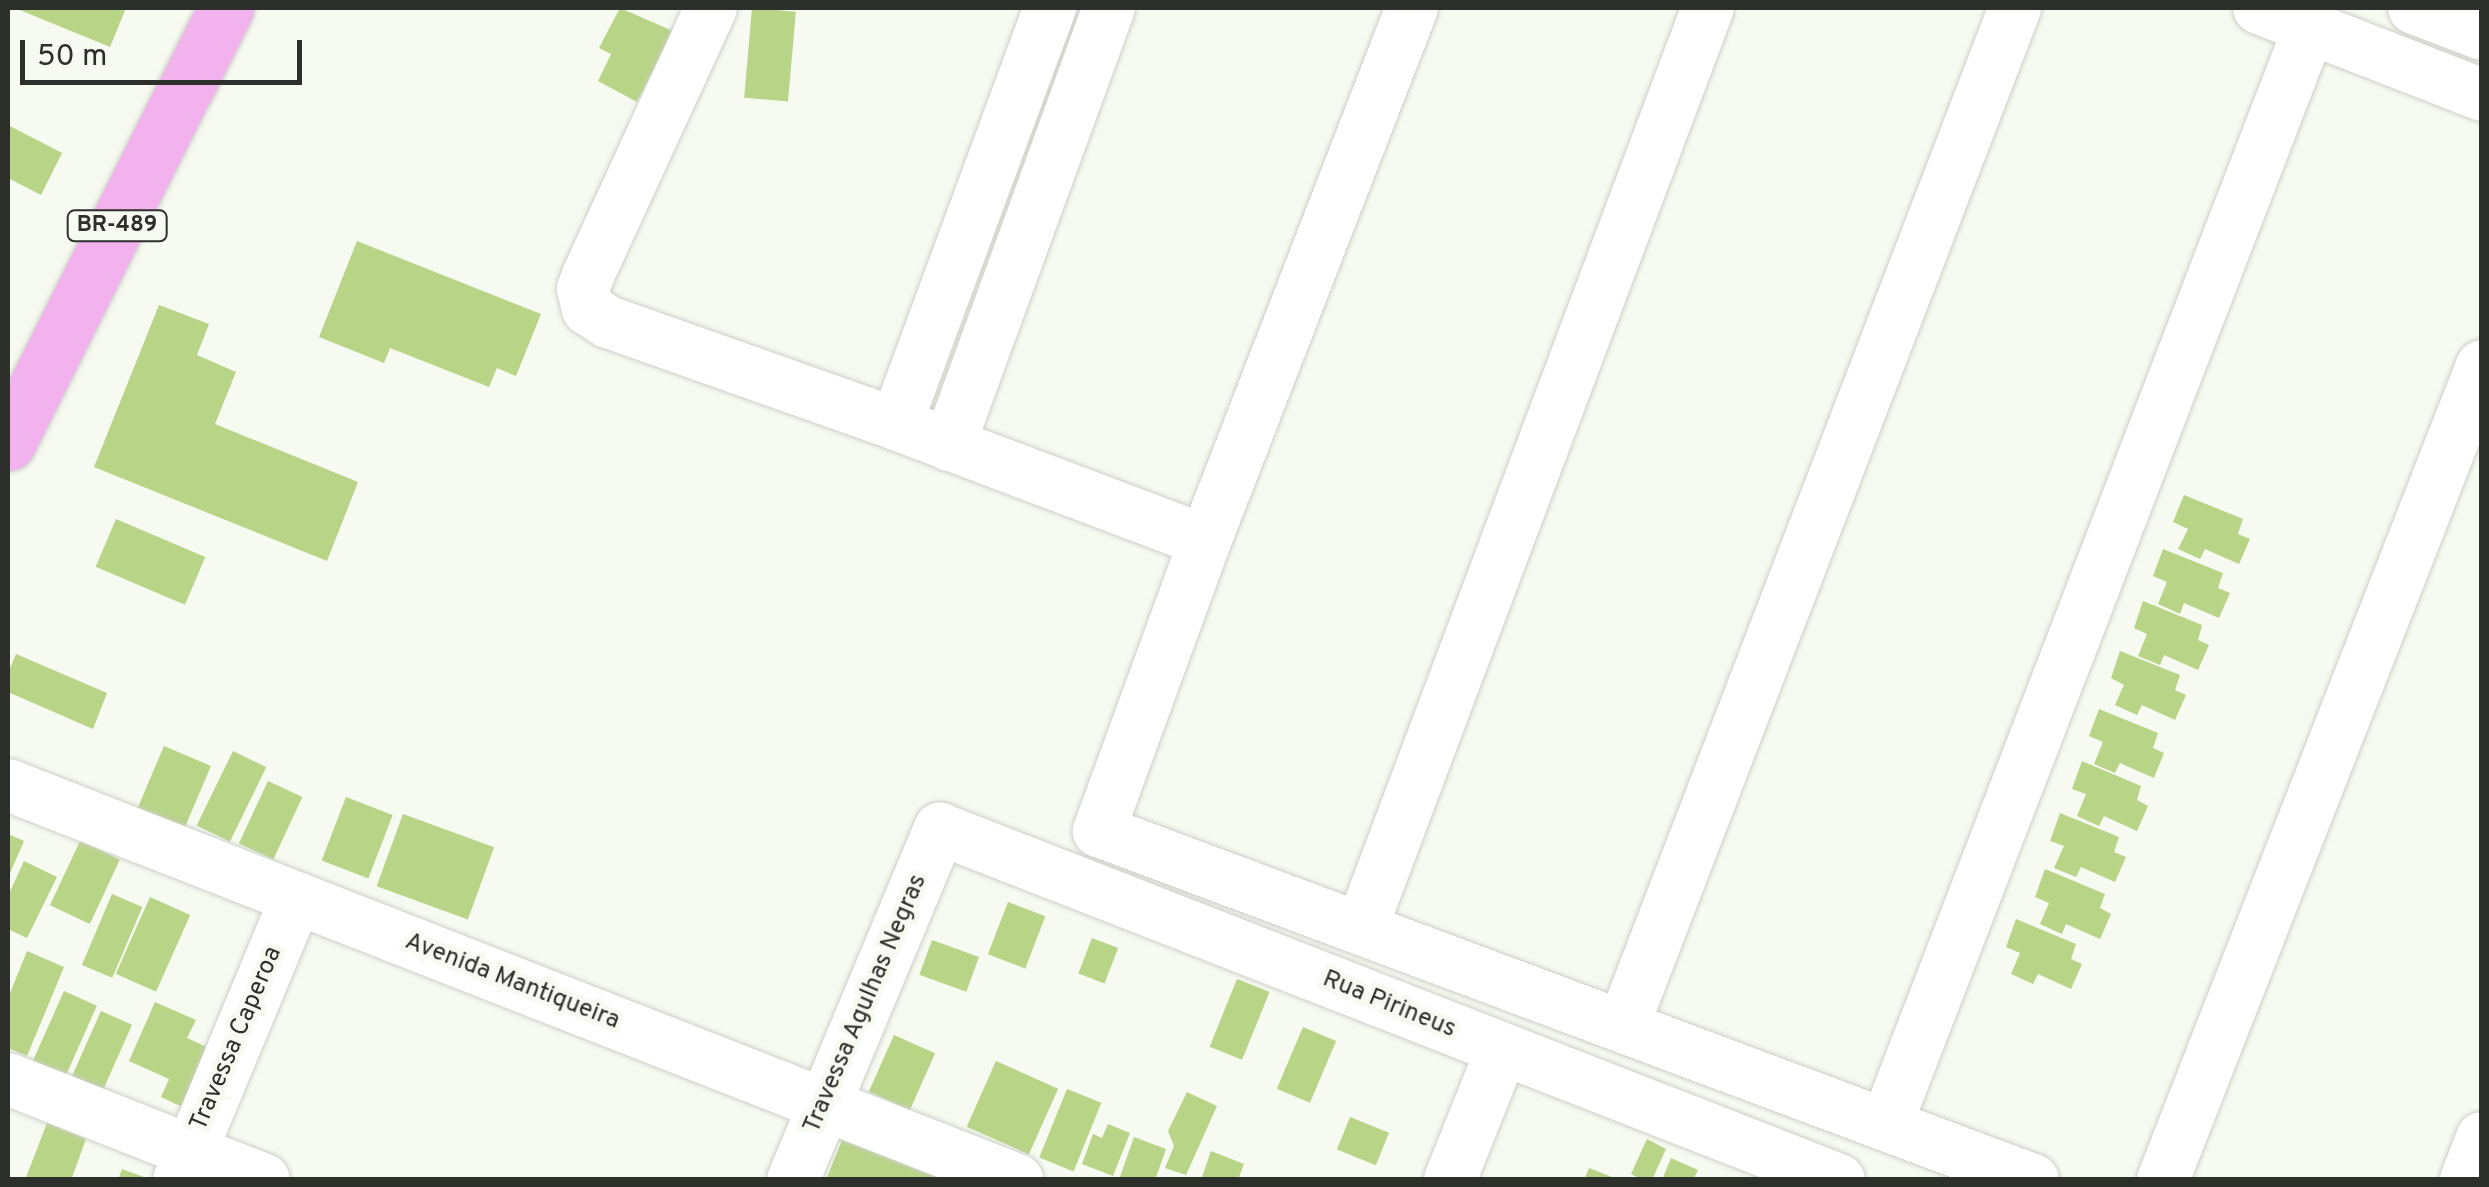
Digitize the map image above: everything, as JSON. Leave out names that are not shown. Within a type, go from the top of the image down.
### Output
[{"type":"main road","name":"BR-489","points":[[8,444],[226,8]]},
{"type":"street","points":[[711,8],[588,276],[584,301],[608,322],[896,424],[1204,541]]},
{"type":"street","points":[[1412,8],[1204,541],[1099,831],[2033,1180]]},
{"type":"street","points":[[1361,929],[1708,8]]},
{"type":"street","points":[[1623,1026],[2014,8]]},
{"type":"street","points":[[2259,8],[2482,95]]},
{"type":"street","points":[[2414,8],[2482,34]]},
{"type":"street","points":[[896,424],[1042,10],[1104,21],[949,444]]},
{"type":"street","points":[[1886,1125],[2310,28]]},
{"type":"street","points":[[2164,1180],[2482,366]]},
{"type":"street","name":"Avenida Mantiqueira","points":[[8,785],[1017,1180]]},
{"type":"street","name":"Rua Pirineus","points":[[940,829],[1840,1180]]},
{"type":"street","name":"Travessa Agulhas Negras","points":[[793,1180],[940,829]]},
{"type":"street","name":"Travessa Caperoa","points":[[184,1165],[296,898]]},
{"type":"street","points":[[1450,1180],[1502,1050]]},
{"type":"street","points":[[8,1079],[184,1165],[264,1180]]},
{"type":"street","points":[[2466,1180],[2482,1138]]},
{"type":"building","points":[[15,8],[126,8],[110,47]]},
{"type":"building","points":[[620,8],[673,31],[637,102],[598,81],[611,54],[599,48]]},
{"type":"building","points":[[752,8],[796,12],[788,101],[744,98]]},
{"type":"building","points":[[8,125],[62,153],[41,195],[8,178]]},
{"type":"building","points":[[357,241],[541,314],[516,376],[497,368],[489,387],[390,348],[384,363],[319,337]]},
{"type":"building","points":[[159,305],[209,324],[197,355],[236,372],[215,424],[358,482],[327,561],[94,467]]},
{"type":"building","points":[[2184,495],[2243,519],[2238,534],[2250,539],[2239,564],[2205,549],[2200,559],[2178,549],[2188,529],[2173,522]]},
{"type":"building","points":[[116,519],[205,557],[185,605],[96,567]]},
{"type":"building","points":[[2163,549],[2223,573],[2218,588],[2230,593],[2219,618],[2184,603],[2180,614],[2158,604],[2167,582],[2153,576]]},
{"type":"building","points":[[2143,601],[2202,625],[2198,640],[2209,645],[2198,670],[2164,655],[2160,665],[2138,656],[2147,634],[2134,628]]},
{"type":"building","points":[[2120,651],[2180,675],[2175,690],[2186,695],[2175,720],[2142,705],[2137,715],[2115,705],[2124,685],[2111,678]]},
{"type":"building","points":[[16,654],[107,693],[93,729],[8,692],[8,673]]},
{"type":"building","points":[[2099,709],[2158,733],[2153,748],[2164,753],[2154,778],[2120,763],[2115,773],[2094,764],[2103,742],[2089,736]]},
{"type":"building","points":[[164,746],[211,766],[184,830],[137,810]]},
{"type":"building","points":[[233,751],[266,767],[230,842],[197,826]]},
{"type":"building","points":[[2082,761],[2141,786],[2137,800],[2148,806],[2137,831],[2104,816],[2099,826],[2077,816],[2086,794],[2072,789]]},
{"type":"building","points":[[268,781],[302,797],[273,860],[239,844]]},
{"type":"building","points":[[346,797],[393,815],[368,878],[322,860]]},
{"type":"building","points":[[2060,813],[2119,837],[2114,852],[2126,857],[2115,882],[2081,867],[2076,877],[2054,868],[2064,846],[2050,841]]},
{"type":"building","points":[[403,814],[494,847],[468,920],[377,886]]},
{"type":"building","points":[[8,834],[24,841],[8,878]]},
{"type":"building","points":[[80,841],[120,860],[90,924],[50,905]]},
{"type":"building","points":[[24,861],[57,877],[27,938],[8,929],[8,896]]},
{"type":"building","points":[[2045,869],[2105,894],[2100,908],[2111,914],[2100,939],[2066,924],[2062,934],[2040,924],[2049,903],[2035,897]]},
{"type":"building","points":[[112,894],[142,907],[112,978],[82,965]]},
{"type":"building","points":[[150,897],[190,915],[156,992],[116,974]]},
{"type":"building","points":[[1008,902],[1045,916],[1025,969],[988,954]]},
{"type":"building","points":[[2016,919],[2076,944],[2071,959],[2082,964],[2071,989],[2038,974],[2033,984],[2011,974],[2020,953],[2006,947]]},
{"type":"building","points":[[1092,938],[1118,948],[1105,984],[1078,973]]},
{"type":"building","points":[[932,940],[979,957],[966,992],[919,975]]},
{"type":"building","points":[[27,951],[64,967],[27,1056],[8,1048],[8,998]]},
{"type":"building","points":[[1237,979],[1269,992],[1242,1060],[1210,1047]]},
{"type":"building","points":[[64,991],[97,1006],[64,1080],[31,1065]]},
{"type":"building","points":[[155,1002],[196,1020],[187,1038],[222,1054],[195,1113],[161,1097],[169,1079],[129,1061]]},
{"type":"building","points":[[101,1011],[132,1025],[102,1092],[71,1078]]},
{"type":"building","points":[[1303,1027],[1336,1041],[1310,1103],[1277,1089]]},
{"type":"building","points":[[894,1035],[935,1053],[910,1110],[869,1092]]},
{"type":"building","points":[[996,1061],[1058,1089],[1029,1154],[967,1127]]},
{"type":"building","points":[[1067,1089],[1101,1103],[1074,1171],[1039,1158]]},
{"type":"building","points":[[1187,1092],[1217,1106],[1186,1175],[1165,1168],[1174,1146],[1168,1131]]},
{"type":"building","points":[[1350,1117],[1389,1133],[1376,1165],[1337,1149]]},
{"type":"building","points":[[47,1123],[86,1139],[71,1180],[25,1180]]},
{"type":"building","points":[[1108,1124],[1130,1133],[1113,1176],[1082,1164],[1093,1134],[1102,1138]]},
{"type":"building","points":[[1134,1137],[1166,1149],[1155,1180],[1119,1180]]},
{"type":"building","points":[[1647,1139],[1666,1149],[1652,1180],[1642,1180],[1631,1174]]},
{"type":"building","points":[[842,1140],[941,1179],[941,1180],[826,1180]]},
{"type":"building","points":[[1211,1151],[1244,1164],[1238,1180],[1201,1180]]},
{"type":"building","points":[[1671,1158],[1698,1170],[1693,1180],[1662,1180]]},
{"type":"building","points":[[1589,1168],[1617,1179],[1617,1180],[1584,1180]]},
{"type":"building","points":[[122,1169],[149,1179],[149,1180],[118,1180]]}]
